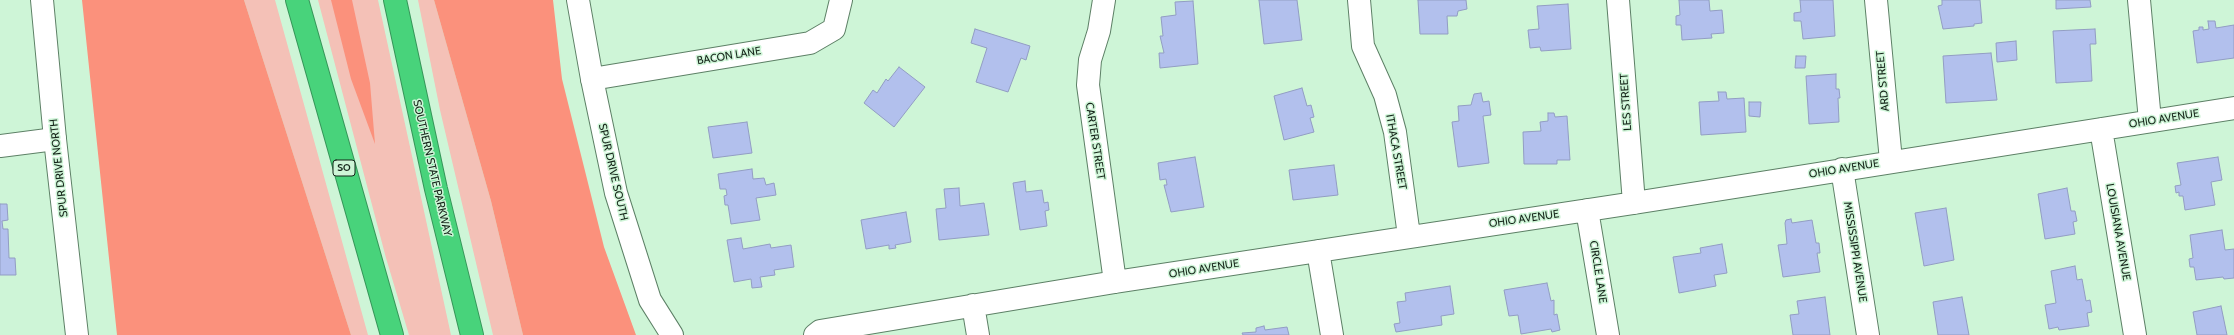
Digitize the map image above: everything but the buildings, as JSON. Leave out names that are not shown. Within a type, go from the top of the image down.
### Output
[{"type":"highway","name":"SO","points":[[297,0],[392,335]]},
{"type":"highway","name":"SOUTHERN STATE PARKWAY","points":[[396,0],[436,189],[472,335]]},
{"type":"street","name":"SPUR DRIVE NORTH","points":[[42,0],[55,139],[77,335]]},
{"type":"street","name":"SPUR DRIVE SOUTH","points":[[578,0],[592,79],[616,193],[631,245],[650,300],[672,335]]},
{"type":"street","name":"BACON LANE","points":[[592,79],[810,43],[834,29],[841,0]]},
{"type":"street","name":"CARTER STREET","points":[[1104,0],[1099,31],[1090,60],[1088,85],[1116,282]]},
{"type":"street","name":"ITHACA STREET","points":[[1359,0],[1363,46],[1385,95],[1395,132],[1409,236]]},
{"type":"street","name":"LES STREET","points":[[1618,0],[1634,203]]},
{"type":"street","name":"ARD STREET","points":[[1876,0],[1891,161]]},
{"type":"street","points":[[2139,0],[2150,121]]},
{"type":"street","name":"OHIO AVENUE","points":[[815,335],[820,332],[973,305],[1116,282],[1409,236],[1634,203],[1891,161],[2234,108]]},
{"type":"street","name":"LOUISIANA AVENUE","points":[[2101,129],[2135,335]]},
{"type":"street","points":[[0,146],[55,139]]},
{"type":"street","name":"MISSISSIPPI AVENUE","points":[[1842,169],[1868,335]]},
{"type":"street","name":"CIRCLE LANE","points":[[1588,210],[1608,335]]},
{"type":"street","points":[[1318,250],[1332,335]]},
{"type":"street","points":[[973,305],[978,335]]},
{"type":"shaded area","points":[[82,0],[244,0],[351,335],[117,335]]},
{"type":"shaded area","points":[[244,0],[275,0],[368,335],[351,335]]},
{"type":"shaded area","points":[[318,0],[378,0],[451,335],[409,335],[386,258]]},
{"type":"shaded area","points":[[331,0],[352,0],[370,83],[375,144],[351,79]]},
{"type":"shaded area","points":[[418,0],[434,0],[491,201],[523,335],[493,335],[440,110]]},
{"type":"shaded area","points":[[434,0],[553,0],[562,79],[604,247],[636,335],[523,335],[491,201]]}]
